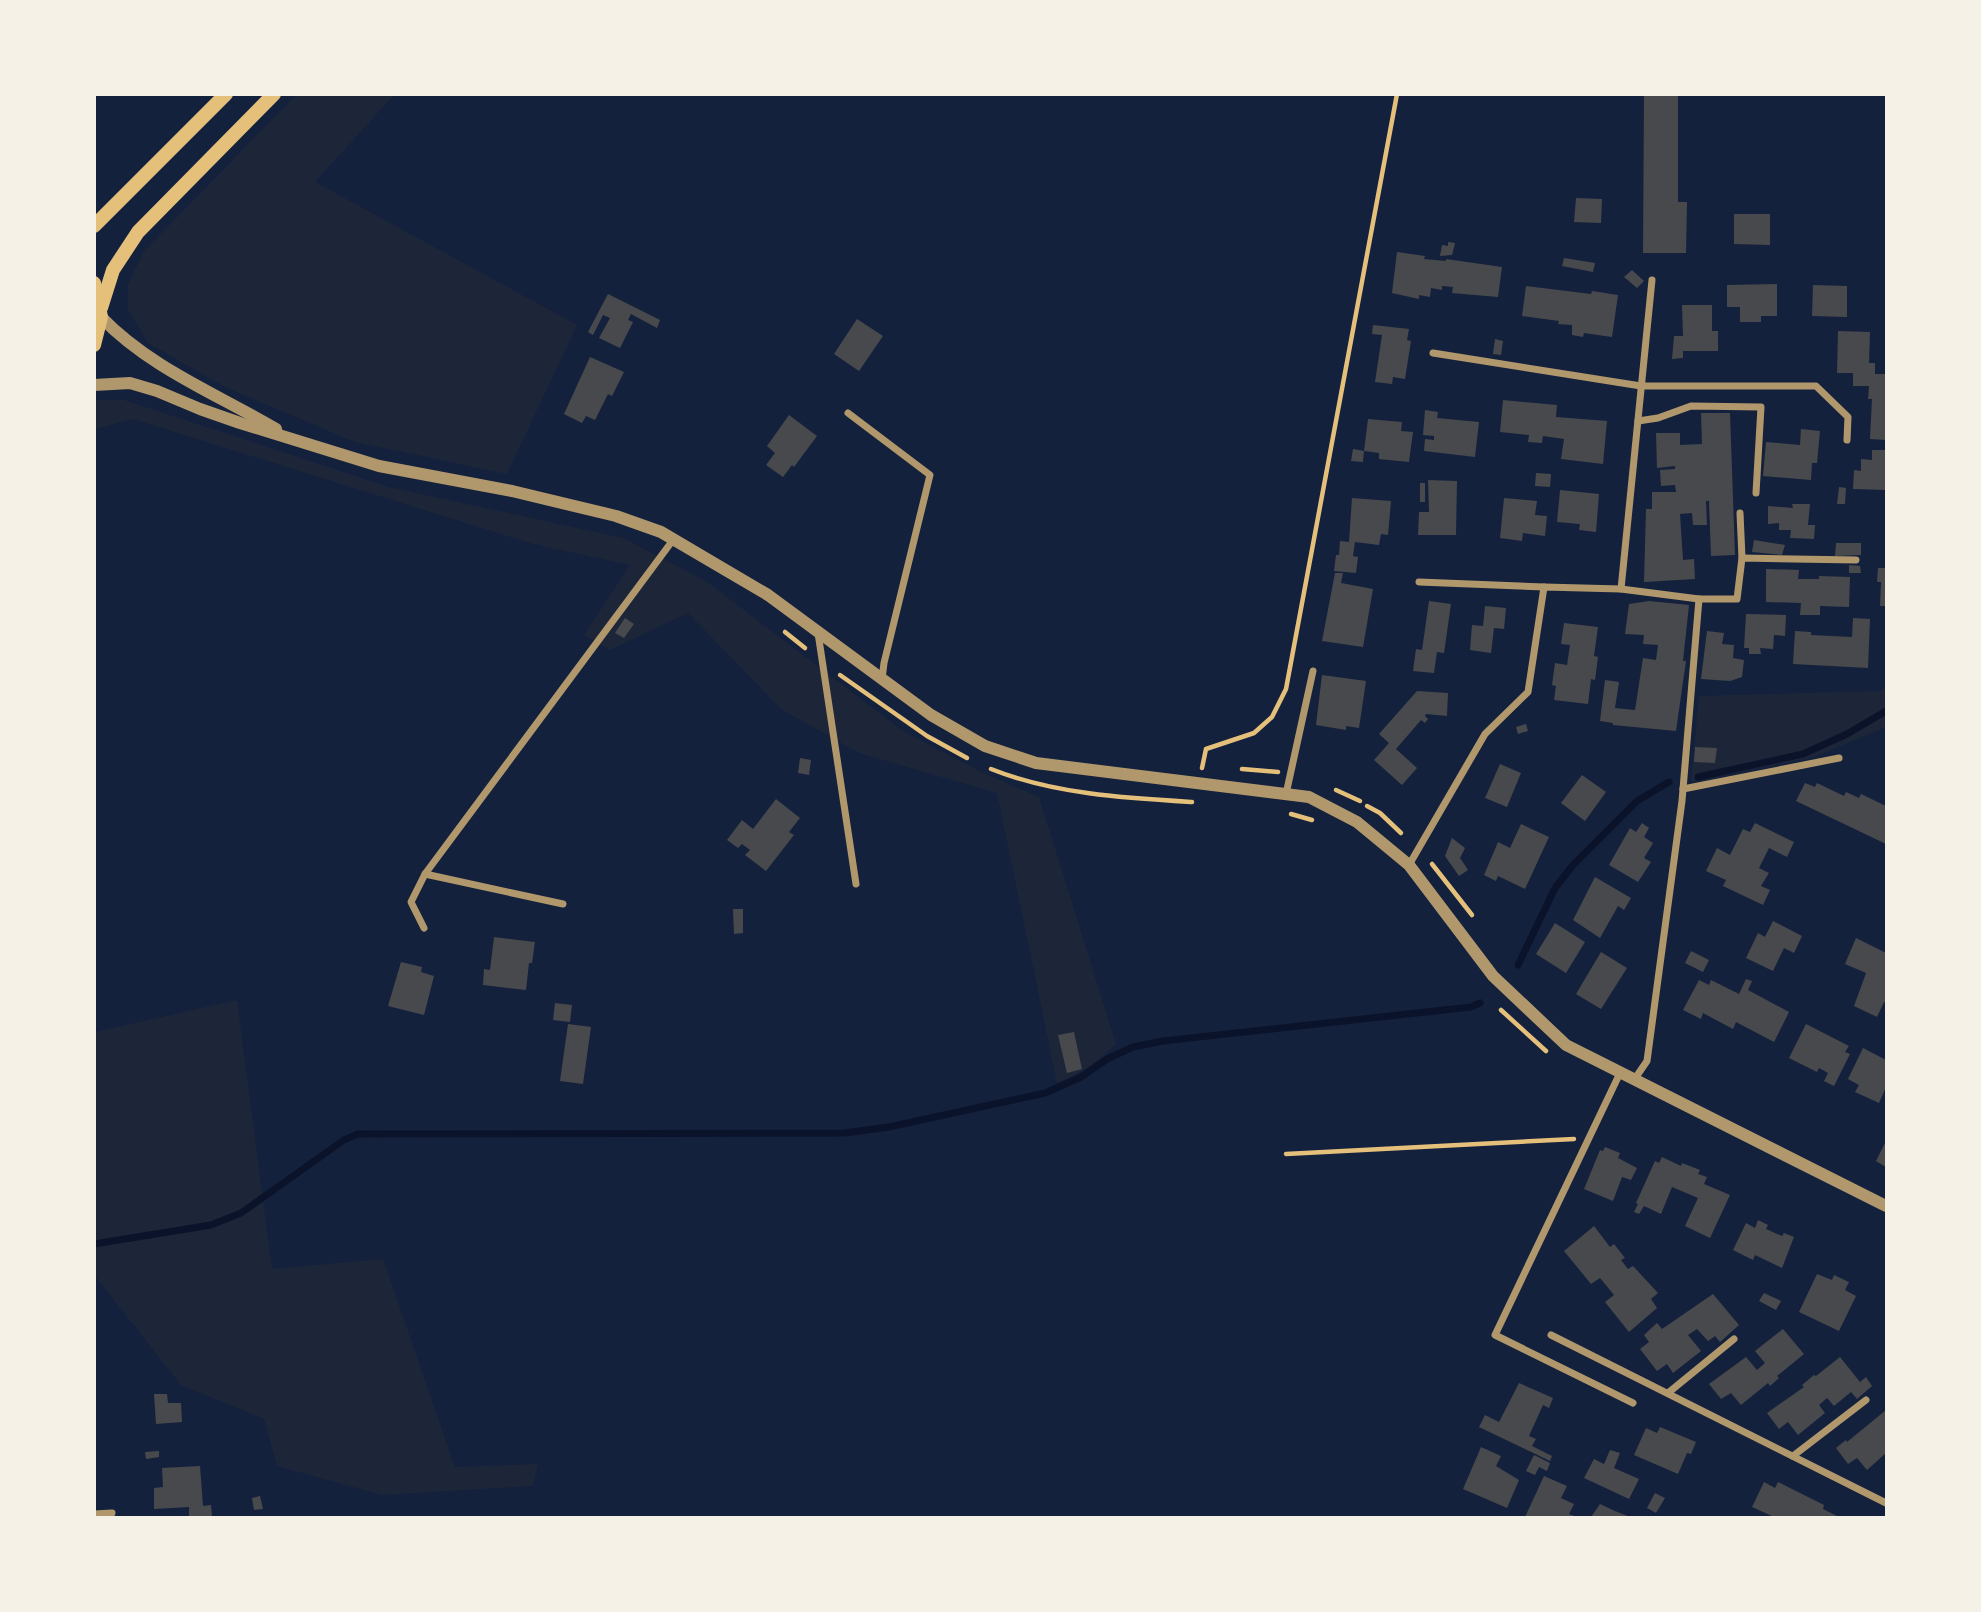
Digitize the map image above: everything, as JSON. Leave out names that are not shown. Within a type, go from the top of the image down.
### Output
[{"type":"main road","points":[[94,226],[226,94]]},
{"type":"main road","points":[[94,345],[113,270],[138,232],[274,94]]},
{"type":"main road","points":[[94,283],[101,312]]},
{"type":"street","points":[[1621,589],[1652,280]]},
{"type":"street","points":[[101,312],[121,338],[145,356],[295,440]]},
{"type":"street","points":[[1433,353],[1641,386],[1816,386],[1848,416],[1847,440]]},
{"type":"street","points":[[94,385],[130,383],[200,409],[379,466],[512,491],[616,516],[661,532],[768,595],[931,715],[985,746],[1036,764],[1309,797],[1357,822],[1409,865],[1493,976],[1566,1045],[1886,1206]]},
{"type":"street","points":[[1638,421],[1658,418],[1691,406],[1761,407],[1756,493]]},
{"type":"street","points":[[848,413],[930,475],[882,679]]},
{"type":"street","points":[[1419,582],[1621,589],[1699,598],[1737,599],[1742,558],[1740,513]]},
{"type":"street","points":[[424,928],[411,902],[425,874],[674,540]]},
{"type":"street","points":[[1742,558],[1856,560]]},
{"type":"street","points":[[1409,865],[1485,734],[1528,692],[1544,587]]},
{"type":"street","points":[[1634,1080],[1647,1060],[1683,789],[1699,598]]},
{"type":"street","points":[[818,632],[856,884]]},
{"type":"street","points":[[1286,794],[1312,671]]},
{"type":"street","points":[[1683,789],[1839,758]]},
{"type":"street","points":[[425,874],[563,904]]},
{"type":"street","points":[[1620,1073],[1495,1335],[1633,1404]]},
{"type":"street","points":[[1551,1335],[1886,1503]]},
{"type":"street","points":[[1668,1393],[1734,1339]]},
{"type":"street","points":[[1793,1456],[1866,1400]]},
{"type":"street","points":[[94,1514],[112,1513]]},
{"type":"path","points":[[1200,782],[1206,749],[1254,733],[1272,717],[1286,689],[1397,94]]},
{"type":"path","points":[[775,624],[926,736],[974,761]]},
{"type":"path","points":[[1191,765],[1215,767]]},
{"type":"path","points":[[986,767],[1038,784],[1075,791],[1194,802]]},
{"type":"path","points":[[1240,769],[1290,772]]},
{"type":"path","points":[[1333,789],[1380,813],[1400,832]]},
{"type":"path","points":[[1285,813],[1315,821]]},
{"type":"path","points":[[1495,1004],[1539,1047],[1550,1054]]},
{"type":"path","points":[[1286,1154],[1588,1139]]},
{"type":"shaded area","points":[[296,95],[394,95],[315,182],[577,325],[507,474],[355,442],[227,388],[148,343],[128,310],[128,284],[144,251]]},
{"type":"shaded area","points":[[95,400],[124,400],[389,487],[623,538],[706,581],[903,731],[981,772],[1039,797],[1116,1044],[1087,1069],[1057,1083],[997,793],[859,753],[781,709],[688,613],[610,650],[584,635],[630,565],[533,544],[133,419],[95,429]]},
{"type":"shaded area","points":[[1886,688],[1886,727],[1814,757],[1691,782],[1699,696],[1880,691]]},
{"type":"shaded area","points":[[237,1000],[272,1269],[383,1259],[455,1467],[538,1464],[533,1486],[382,1495],[277,1466],[264,1419],[181,1385],[95,1276],[95,1032]]},
{"type":"building","points":[[1644,94],[1678,94],[1678,202],[1687,202],[1686,253],[1643,253]]},
{"type":"building","points":[[1576,198],[1602,199],[1601,223],[1574,222]]},
{"type":"building","points":[[1734,214],[1770,214],[1770,245],[1734,244]]},
{"type":"building","points":[[1448,242],[1455,243],[1452,255],[1440,256],[1442,245],[1448,246]]},
{"type":"building","points":[[1397,252],[1425,256],[1424,259],[1446,259],[1502,267],[1498,297],[1452,293],[1453,287],[1442,286],[1442,290],[1431,288],[1430,297],[1419,295],[1419,299],[1392,293]]},
{"type":"building","points":[[1564,258],[1595,263],[1593,272],[1562,266]]},
{"type":"building","points":[[1632,270],[1644,281],[1637,288],[1624,277]]},
{"type":"building","points":[[1777,284],[1777,316],[1761,316],[1761,322],[1740,322],[1740,307],[1727,307],[1727,285]]},
{"type":"building","points":[[1813,285],[1847,286],[1847,317],[1812,316]]},
{"type":"building","points":[[1526,286],[1618,295],[1612,337],[1584,333],[1583,337],[1572,335],[1572,325],[1522,316]]},
{"type":"building","points":[[608,294],[660,320],[657,328],[631,314],[628,320],[633,322],[620,348],[599,338],[610,318],[603,315],[593,335],[588,332]]},
{"type":"building","points":[[1682,305],[1712,305],[1712,331],[1718,331],[1718,351],[1683,351],[1683,358],[1672,359],[1674,336],[1683,336]]},
{"type":"building","points":[[857,319],[883,336],[859,371],[834,354]]},
{"type":"building","points":[[1373,325],[1409,329],[1407,340],[1411,341],[1405,379],[1393,377],[1392,384],[1375,382],[1382,335],[1372,334]]},
{"type":"building","points":[[1838,331],[1870,332],[1869,363],[1875,363],[1875,374],[1885,374],[1886,440],[1870,439],[1872,399],[1868,399],[1869,386],[1853,386],[1853,373],[1837,373]]},
{"type":"building","points":[[1495,339],[1503,341],[1501,355],[1493,354]]},
{"type":"building","points":[[590,357],[624,372],[612,396],[608,394],[595,420],[586,416],[582,423],[564,414]]},
{"type":"building","points":[[1503,400],[1557,405],[1556,417],[1607,421],[1603,464],[1561,459],[1564,439],[1543,436],[1542,443],[1528,442],[1529,435],[1500,432]]},
{"type":"building","points":[[1425,410],[1438,412],[1437,418],[1479,422],[1475,457],[1424,451],[1425,439],[1434,440],[1434,436],[1423,435]]},
{"type":"building","points":[[1701,413],[1730,413],[1735,555],[1711,556],[1709,501],[1706,501],[1707,525],[1693,525],[1692,513],[1680,514],[1683,560],[1694,559],[1695,579],[1644,582],[1646,509],[1652,509],[1652,492],[1676,492],[1675,485],[1661,486],[1660,470],[1675,469],[1675,466],[1657,468],[1656,433],[1680,433],[1680,445],[1702,444]]},
{"type":"building","points":[[789,415],[817,436],[783,477],[766,465],[775,453],[767,446]]},
{"type":"building","points":[[1368,419],[1402,422],[1401,431],[1413,432],[1409,462],[1379,459],[1379,453],[1364,451]]},
{"type":"building","points":[[1801,429],[1820,431],[1817,463],[1812,463],[1811,480],[1763,476],[1766,442],[1800,445]]},
{"type":"building","points":[[1353,449],[1364,451],[1363,462],[1351,461]]},
{"type":"building","points":[[1872,450],[1886,450],[1886,490],[1853,489],[1854,470],[1861,471],[1861,459],[1872,460]]},
{"type":"building","points":[[1536,473],[1551,474],[1550,487],[1535,486]]},
{"type":"building","points":[[1428,480],[1457,481],[1456,535],[1418,535],[1419,512],[1429,512]]},
{"type":"building","points":[[1420,483],[1425,483],[1425,502],[1420,502]]},
{"type":"building","points":[[1839,487],[1846,488],[1845,504],[1837,504]]},
{"type":"building","points":[[1560,490],[1599,494],[1596,532],[1579,530],[1580,524],[1557,522]]},
{"type":"building","points":[[1352,498],[1391,501],[1388,535],[1381,534],[1379,545],[1355,542],[1353,556],[1358,557],[1356,573],[1334,571],[1340,541],[1349,542]]},
{"type":"building","points":[[1504,498],[1537,501],[1535,515],[1547,516],[1545,536],[1523,533],[1522,541],[1500,538]]},
{"type":"building","points":[[1792,504],[1810,504],[1808,525],[1815,525],[1814,539],[1790,538],[1791,530],[1779,530],[1779,523],[1768,524],[1768,506],[1793,508]]},
{"type":"building","points":[[1754,540],[1785,545],[1782,555],[1752,552]]},
{"type":"building","points":[[1836,543],[1861,543],[1861,555],[1835,556]]},
{"type":"building","points":[[1849,565],[1860,566],[1861,573],[1849,573]]},
{"type":"building","points":[[1878,568],[1886,568],[1886,606],[1880,606],[1881,582],[1877,582]]},
{"type":"building","points":[[1766,569],[1799,570],[1798,579],[1819,579],[1819,576],[1850,577],[1849,607],[1820,606],[1820,615],[1800,615],[1801,603],[1766,602]]},
{"type":"building","points":[[1335,573],[1343,573],[1341,583],[1373,589],[1363,647],[1322,641]]},
{"type":"building","points":[[1429,601],[1451,604],[1444,653],[1437,652],[1434,673],[1413,671],[1416,649],[1422,650]]},
{"type":"building","points":[[1649,601],[1689,605],[1683,661],[1686,661],[1676,731],[1613,725],[1600,721],[1605,680],[1619,682],[1615,708],[1635,710],[1643,658],[1656,660],[1658,645],[1643,644],[1644,635],[1625,634],[1629,604]]},
{"type":"building","points":[[1485,606],[1506,608],[1504,629],[1494,628],[1491,653],[1470,650],[1472,625],[1483,626]]},
{"type":"building","points":[[1746,614],[1786,615],[1785,636],[1774,635],[1773,649],[1760,648],[1761,654],[1749,654],[1749,648],[1744,648]]},
{"type":"building","points":[[625,618],[634,624],[624,638],[615,633]]},
{"type":"building","points":[[1853,618],[1870,619],[1868,668],[1793,664],[1795,631],[1811,632],[1811,635],[1852,637]]},
{"type":"building","points":[[1564,623],[1598,627],[1594,656],[1598,657],[1595,680],[1591,679],[1588,704],[1554,700],[1556,686],[1552,685],[1555,663],[1567,665],[1570,645],[1561,644]]},
{"type":"building","points":[[1707,631],[1724,633],[1722,644],[1734,645],[1733,658],[1744,660],[1742,677],[1730,681],[1701,679]]},
{"type":"building","points":[[1322,675],[1366,681],[1359,728],[1346,726],[1346,730],[1316,725]]},
{"type":"building","points":[[1417,691],[1448,693],[1447,716],[1426,714],[1428,719],[1425,723],[1421,720],[1396,749],[1417,768],[1402,785],[1374,760],[1389,743],[1379,734]]},
{"type":"building","points":[[1526,724],[1528,731],[1518,734],[1516,727]]},
{"type":"building","points":[[1695,747],[1717,748],[1715,763],[1694,762]]},
{"type":"building","points":[[800,758],[811,760],[809,775],[798,773]]},
{"type":"building","points":[[1500,764],[1521,773],[1507,807],[1485,798]]},
{"type":"building","points":[[1582,775],[1606,792],[1585,821],[1561,803]]},
{"type":"building","points":[[1805,783],[1815,787],[1817,783],[1844,796],[1846,792],[1859,798],[1861,794],[1886,806],[1886,844],[1796,801]]},
{"type":"building","points":[[776,799],[800,818],[789,832],[794,835],[766,871],[745,855],[750,850],[742,844],[738,848],[727,840],[742,820],[753,829]]},
{"type":"building","points":[[1642,823],[1649,828],[1644,837],[1653,843],[1644,858],[1651,862],[1638,882],[1609,865],[1630,828],[1636,832]]},
{"type":"building","points":[[1755,823],[1794,842],[1787,857],[1769,848],[1759,868],[1769,873],[1761,886],[1770,890],[1763,905],[1723,886],[1726,880],[1706,871],[1717,848],[1730,855],[1743,829],[1750,832]]},
{"type":"building","points":[[1521,824],[1549,837],[1525,889],[1498,876],[1496,881],[1484,875],[1498,842],[1510,848]]},
{"type":"building","points":[[1452,838],[1465,848],[1460,858],[1468,870],[1459,876],[1445,856]]},
{"type":"building","points":[[1595,877],[1631,898],[1624,910],[1618,906],[1600,938],[1573,920]]},
{"type":"building","points":[[733,909],[743,909],[743,933],[734,934]]},
{"type":"building","points":[[1773,921],[1802,936],[1794,953],[1784,948],[1773,971],[1746,958],[1758,933],[1765,937]]},
{"type":"building","points":[[1555,923],[1585,942],[1566,973],[1536,954]]},
{"type":"building","points":[[494,937],[535,942],[526,990],[483,985],[484,969],[490,970]]},
{"type":"building","points":[[1856,938],[1886,953],[1886,1003],[1884,1002],[1877,1017],[1854,1006],[1866,973],[1845,964]]},
{"type":"building","points":[[1691,951],[1709,960],[1703,972],[1685,963]]},
{"type":"building","points":[[1601,952],[1627,968],[1601,1009],[1576,994]]},
{"type":"building","points":[[401,962],[422,967],[421,972],[434,976],[424,1015],[388,1006]]},
{"type":"building","points":[[1746,979],[1752,981],[1748,990],[1789,1012],[1774,1042],[1736,1022],[1733,1029],[1703,1013],[1701,1019],[1683,1010],[1699,980],[1709,985],[1711,980],[1739,994]]},
{"type":"building","points":[[555,1003],[572,1005],[570,1022],[553,1020]]},
{"type":"building","points":[[568,1024],[591,1027],[583,1084],[560,1081]]},
{"type":"building","points":[[1806,1024],[1849,1046],[1845,1052],[1850,1054],[1834,1086],[1824,1081],[1828,1073],[1819,1068],[1817,1072],[1789,1058]]},
{"type":"building","points":[[1074,1032],[1082,1069],[1067,1073],[1058,1035]]},
{"type":"building","points":[[1863,1048],[1886,1060],[1886,1087],[1879,1103],[1855,1092],[1859,1085],[1848,1079]]},
{"type":"building","points":[[1886,1141],[1886,1167],[1876,1161]]},
{"type":"building","points":[[1605,1147],[1620,1153],[1618,1158],[1637,1168],[1631,1180],[1622,1177],[1613,1201],[1584,1189],[1600,1150],[1603,1151]]},
{"type":"building","points":[[1662,1157],[1681,1166],[1682,1163],[1700,1170],[1698,1174],[1707,1177],[1704,1184],[1730,1195],[1710,1238],[1685,1226],[1698,1198],[1672,1187],[1661,1214],[1644,1206],[1639,1214],[1634,1212],[1655,1161],[1659,1163]]},
{"type":"building","points":[[1758,1220],[1768,1225],[1766,1229],[1782,1236],[1784,1233],[1794,1237],[1782,1268],[1755,1255],[1753,1260],[1733,1250],[1746,1223],[1755,1228]]},
{"type":"building","points":[[1594,1226],[1610,1247],[1614,1244],[1625,1258],[1621,1260],[1628,1269],[1633,1266],[1658,1293],[1651,1299],[1657,1308],[1629,1332],[1605,1302],[1614,1295],[1600,1278],[1591,1284],[1564,1251]]},
{"type":"building","points":[[1817,1274],[1832,1280],[1834,1275],[1849,1282],[1845,1290],[1856,1296],[1839,1331],[1799,1312]]},
{"type":"building","points":[[1764,1293],[1781,1301],[1776,1310],[1759,1301]]},
{"type":"building","points":[[1713,1294],[1739,1325],[1720,1342],[1715,1336],[1708,1341],[1697,1329],[1688,1335],[1701,1351],[1673,1373],[1667,1364],[1657,1371],[1640,1349],[1649,1342],[1644,1335],[1657,1323],[1662,1329]]},
{"type":"building","points":[[1783,1329],[1804,1354],[1777,1376],[1779,1378],[1770,1386],[1768,1383],[1741,1405],[1731,1393],[1721,1399],[1709,1384],[1746,1357],[1757,1370],[1765,1363],[1755,1351]]},
{"type":"building","points":[[1840,1357],[1860,1382],[1866,1377],[1872,1386],[1857,1399],[1851,1392],[1834,1406],[1827,1398],[1819,1405],[1825,1413],[1798,1435],[1788,1422],[1779,1429],[1767,1413]]},
{"type":"building","points":[[1519,1383],[1553,1398],[1549,1408],[1543,1405],[1529,1436],[1536,1439],[1532,1446],[1552,1456],[1550,1461],[1479,1427],[1485,1415],[1499,1422]]},
{"type":"building","points":[[154,1394],[167,1394],[168,1403],[181,1403],[182,1422],[156,1424]]},
{"type":"building","points":[[1886,1410],[1886,1453],[1867,1470],[1857,1458],[1848,1464],[1836,1448]]},
{"type":"building","points":[[1660,1427],[1696,1442],[1691,1454],[1687,1453],[1678,1474],[1634,1455],[1646,1428],[1657,1433]]},
{"type":"building","points":[[1481,1447],[1501,1456],[1496,1466],[1519,1480],[1507,1508],[1463,1489]]},
{"type":"building","points":[[1610,1450],[1620,1453],[1614,1468],[1639,1479],[1629,1499],[1584,1478],[1594,1459],[1604,1464]]},
{"type":"building","points":[[159,1451],[159,1457],[146,1459],[145,1452]]},
{"type":"building","points":[[1534,1455],[1550,1463],[1547,1471],[1539,1467],[1535,1475],[1526,1471]]},
{"type":"building","points":[[200,1466],[203,1506],[211,1505],[212,1517],[189,1517],[189,1507],[154,1509],[154,1488],[163,1487],[162,1468]]},
{"type":"building","points":[[1544,1476],[1567,1486],[1561,1498],[1574,1504],[1569,1514],[1577,1517],[1525,1517]]},
{"type":"building","points":[[1764,1482],[1775,1488],[1778,1482],[1824,1505],[1823,1509],[1839,1517],[1774,1517],[1752,1507]]},
{"type":"building","points":[[1655,1493],[1665,1498],[1656,1513],[1647,1508]]},
{"type":"building","points":[[260,1496],[263,1509],[254,1510],[252,1498]]},
{"type":"building","points":[[1600,1504],[1615,1511],[1630,1517],[1591,1517]]},
{"type":"waterway","points":[[1698,777],[1803,754],[1847,734],[1886,711]]},
{"type":"waterway","points":[[1518,965],[1555,888],[1573,865],[1637,801],[1669,782]]},
{"type":"waterway","points":[[94,1244],[211,1225],[241,1213],[344,1140],[358,1134],[845,1133],[889,1127],[1045,1093],[1081,1077],[1107,1059],[1133,1047],[1163,1041],[1471,1007],[1480,1003]]}]
